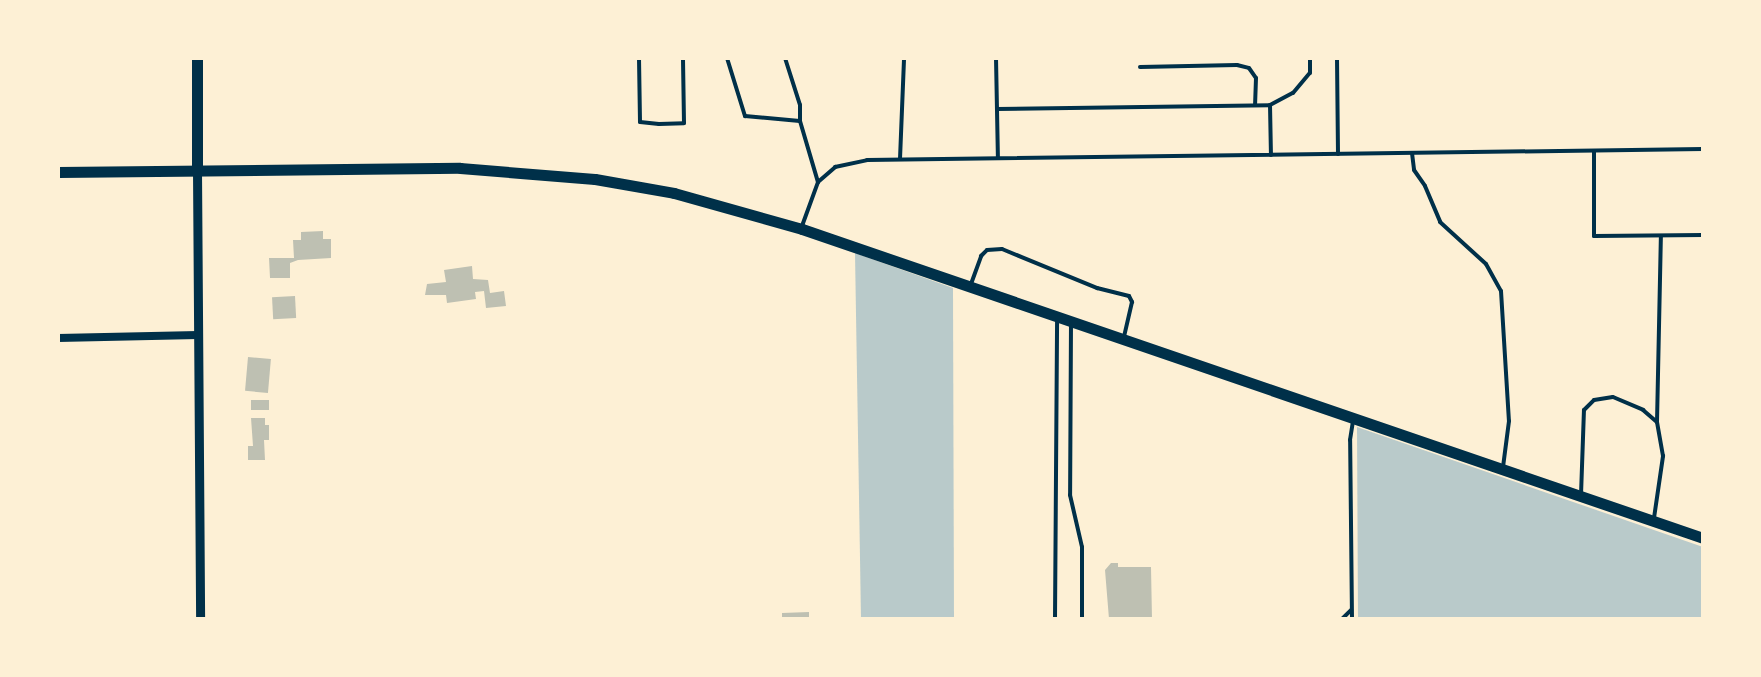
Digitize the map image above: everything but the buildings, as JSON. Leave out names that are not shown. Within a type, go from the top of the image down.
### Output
[{"type":"main road","points":[[197,58],[197,170]]},
{"type":"main road","points":[[58,172],[502,169],[595,179],[674,193],[802,229],[1703,538]]},
{"type":"street","points":[[197,170],[200,619]]},
{"type":"street","points":[[58,338],[198,335]]},
{"type":"lane","points":[[639,58],[640,122],[659,124],[684,123],[683,58]]},
{"type":"lane","points":[[727,58],[745,116],[800,121]]},
{"type":"lane","points":[[785,58],[800,105],[800,121],[818,182]]},
{"type":"lane","points":[[900,159],[904,58]]},
{"type":"lane","points":[[996,58],[998,158]]},
{"type":"lane","points":[[997,109],[1270,105],[1293,93],[1310,73],[1310,58]]},
{"type":"lane","points":[[1337,58],[1338,154]]},
{"type":"lane","points":[[1140,67],[1237,65],[1249,68],[1256,78],[1255,105]]},
{"type":"lane","points":[[1270,105],[1271,155]]},
{"type":"lane","points":[[802,229],[818,182],[835,167],[867,160],[1703,149]]},
{"type":"lane","points":[[1594,151],[1594,236],[1703,235]]},
{"type":"lane","points":[[1412,153],[1414,170],[1425,186],[1440,222],[1486,264],[1501,291],[1509,421],[1502,469]]},
{"type":"lane","points":[[1654,521],[1663,456],[1657,422],[1661,237]]},
{"type":"lane","points":[[970,286],[981,256],[987,250],[1002,249],[1097,288],[1129,296],[1132,302],[1123,339]]},
{"type":"lane","points":[[1055,619],[1057,315]]},
{"type":"lane","points":[[1071,320],[1070,495],[1082,547],[1082,619]]},
{"type":"lane","points":[[1581,496],[1584,410],[1594,400],[1613,397],[1643,410],[1657,422]]},
{"type":"lane","points":[[1352,619],[1350,440],[1353,418]]},
{"type":"lane","points":[[1342,619],[1352,608]]},
{"type":"shaded area","points":[[855,253],[953,288],[954,619],[861,619]]},
{"type":"shaded area","points":[[1357,427],[1703,547],[1703,619],[1358,619]]}]
